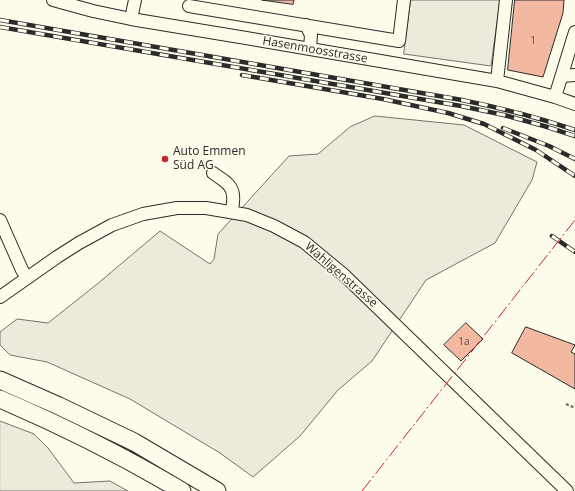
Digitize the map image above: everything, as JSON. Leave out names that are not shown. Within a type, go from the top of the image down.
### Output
[{"type":"highway","points":[[0,380],[40,397],[134,442],[217,491]]},
{"type":"highway","points":[[0,399],[87,439],[182,491]]},
{"type":"street","name":"Hasenmoosstrasse","points":[[53,0],[93,11],[131,19],[497,81],[575,104]]},
{"type":"street","points":[[131,19],[135,0]]},
{"type":"street","points":[[186,28],[189,3],[399,41],[404,0]]},
{"type":"street","points":[[497,81],[506,0]]},
{"type":"street","points":[[306,25],[311,35],[310,49]]},
{"type":"street","points":[[555,97],[575,32]]},
{"type":"street","points":[[562,76],[575,75]]},
{"type":"street","points":[[213,173],[231,187],[233,196],[232,212]]},
{"type":"street","name":"Wahligenstrasse","points":[[0,297],[57,257],[86,240],[112,225],[143,214],[176,208],[206,208],[247,215],[274,226],[304,242],[344,275],[567,491]]},
{"type":"street","points":[[0,220],[27,278]]},
{"type":"path","points":[[566,404],[575,408]]},
{"type":"shaded area","points":[[411,0],[500,0],[491,66],[404,54]]},
{"type":"shaded area","points":[[375,116],[464,125],[537,162],[532,180],[495,243],[426,280],[372,361],[338,390],[300,436],[253,477],[220,453],[130,399],[47,362],[10,355],[0,345],[0,332],[17,319],[48,323],[160,231],[210,264],[214,259],[218,234],[289,156],[318,154],[350,127]]},
{"type":"shaded area","points":[[0,421],[34,434],[48,448],[74,483],[110,481],[128,491],[0,491]]},
{"type":"building","points":[[262,0],[294,0],[293,4]]},
{"type":"building","points":[[515,0],[564,0],[563,13],[543,77],[508,70]]},
{"type":"building","points":[[466,323],[483,339],[461,361],[444,345]]},
{"type":"building","points":[[526,327],[575,345],[571,352],[575,354],[575,389],[512,353]]},
{"type":"railway","points":[[0,20],[462,100],[519,113],[575,130]]},
{"type":"railway","points":[[0,27],[461,106],[504,115],[575,136]]},
{"type":"railway","points":[[242,75],[383,99],[448,113],[484,124],[536,150],[575,176]]},
{"type":"railway","points":[[503,128],[549,146],[575,159]]},
{"type":"railway","points":[[552,236],[575,252]]},
{"type":"power","points":[[362,491],[575,220]]},
{"type":"place","name":"Auto Emmen Süd AG","points":[[165,159]]}]
